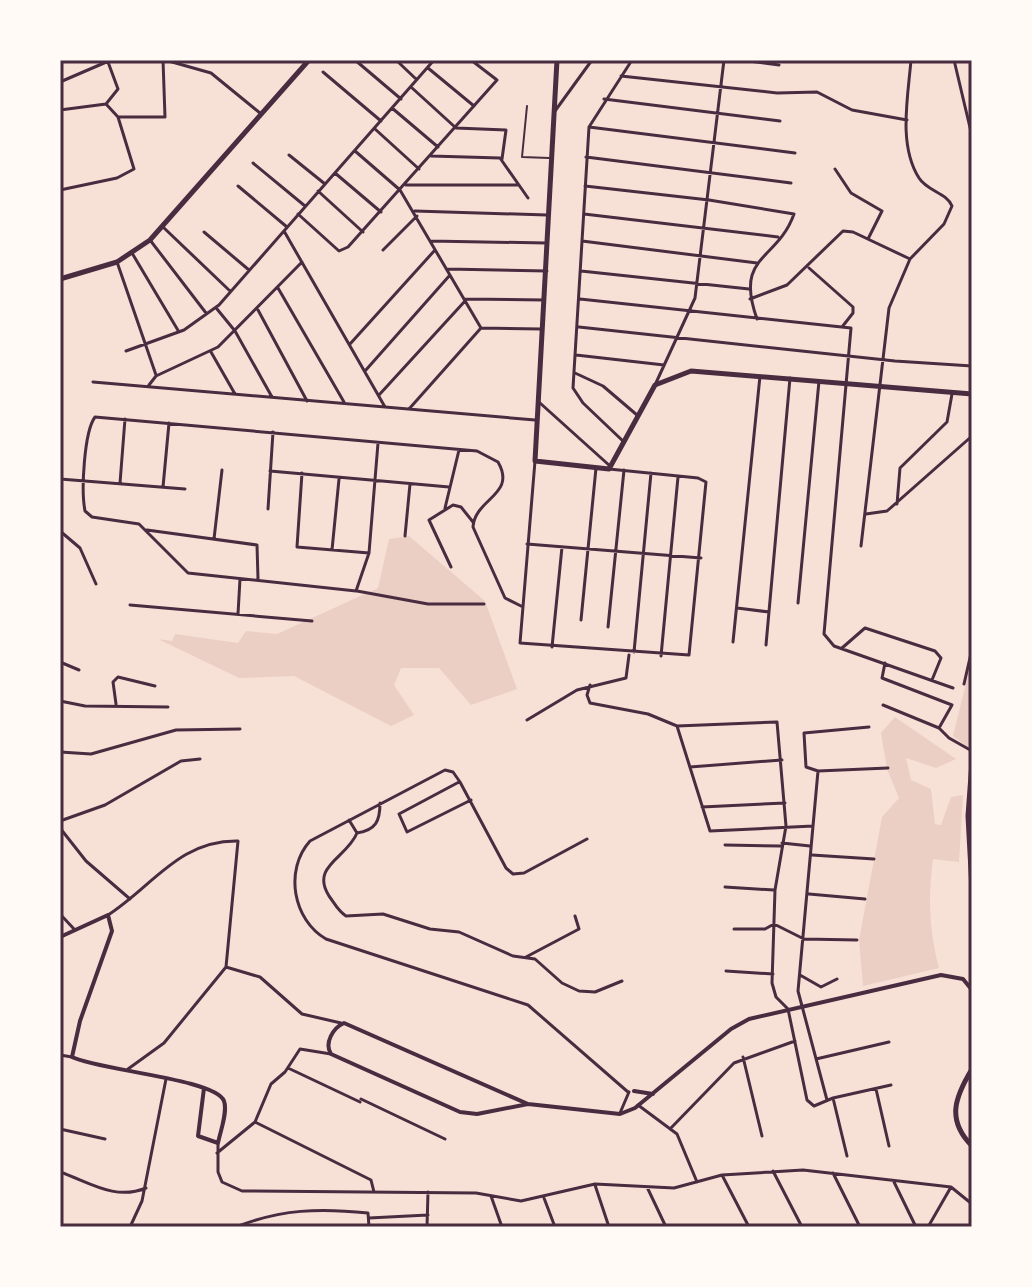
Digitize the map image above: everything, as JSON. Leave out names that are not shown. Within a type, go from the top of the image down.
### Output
[{"type":"main road","points":[[60,281],[117,262],[150,240],[309,60]]},
{"type":"main road","points":[[557,60],[551,216],[535,461],[609,467],[655,385],[697,370],[972,394]]},
{"type":"main road","points":[[972,762],[968,833],[972,889]]},
{"type":"main road","points":[[968,833],[972,845]]},
{"type":"main road","points":[[972,1069],[954,1109],[957,1126],[972,1146]]},
{"type":"street","points":[[118,117],[165,117],[164,60],[180,62],[223,80],[260,113]]},
{"type":"street","points":[[355,60],[401,99]]},
{"type":"street","points":[[396,60],[417,80]]},
{"type":"street","points":[[126,351],[179,332],[216,308],[434,60]]},
{"type":"street","points":[[298,214],[340,252],[363,232],[497,80],[471,60]]},
{"type":"street","points":[[555,111],[592,60]]},
{"type":"street","points":[[624,442],[577,397],[573,388],[589,127],[604,99],[632,60]]},
{"type":"street","points":[[655,385],[690,312],[697,283],[724,60]]},
{"type":"street","points":[[741,60],[779,65]]},
{"type":"street","points":[[861,546],[877,388],[889,308],[910,259],[944,224],[952,203],[918,176],[907,147],[911,60]]},
{"type":"street","points":[[954,60],[972,136]]},
{"type":"street","points":[[60,82],[110,61],[118,92],[106,104],[60,110]]},
{"type":"street","points":[[428,68],[474,106]]},
{"type":"street","points":[[323,72],[381,121]]},
{"type":"street","points":[[621,76],[777,93],[817,92],[852,110],[907,120]]},
{"type":"street","points":[[411,87],[456,128],[506,130],[502,159],[528,198]]},
{"type":"street","points":[[604,99],[780,121]]},
{"type":"street","points":[[60,190],[117,178],[134,169],[118,117],[106,104]]},
{"type":"street","points":[[392,108],[438,147]]},
{"type":"street","points":[[589,127],[795,153]]},
{"type":"street","points":[[375,129],[419,169]]},
{"type":"street","points":[[355,150],[400,190],[481,328]]},
{"type":"street","points":[[289,155],[325,184]]},
{"type":"street","points":[[431,156],[502,159]]},
{"type":"street","points":[[586,157],[791,183]]},
{"type":"street","points":[[253,163],[305,206]]},
{"type":"street","points":[[835,169],[851,193],[881,210],[868,239]]},
{"type":"street","points":[[335,173],[382,212]]},
{"type":"street","points":[[406,185],[518,185]]},
{"type":"street","points":[[238,186],[285,229],[385,407]]},
{"type":"street","points":[[584,186],[793,213],[780,237],[757,263],[749,289],[757,319]]},
{"type":"street","points":[[318,191],[363,232]]},
{"type":"street","points":[[383,250],[416,214],[551,216]]},
{"type":"street","points":[[584,214],[780,237]]},
{"type":"street","points":[[163,227],[231,291]]},
{"type":"street","points":[[750,299],[778,290],[809,268],[838,234],[846,231],[910,259]]},
{"type":"street","points":[[204,232],[249,270]]},
{"type":"street","points":[[150,240],[207,314]]},
{"type":"street","points":[[430,241],[549,243]]},
{"type":"street","points":[[582,241],[757,263]]},
{"type":"street","points":[[350,344],[435,250]]},
{"type":"street","points":[[132,253],[179,332]]},
{"type":"street","points":[[117,262],[156,376]]},
{"type":"street","points":[[149,385],[156,376],[211,352],[258,310],[302,262]]},
{"type":"street","points":[[809,268],[853,307],[853,313],[842,327]]},
{"type":"street","points":[[447,269],[547,271]]},
{"type":"street","points":[[581,271],[749,289]]},
{"type":"street","points":[[365,371],[450,275]]},
{"type":"street","points":[[60,281],[60,363]]},
{"type":"street","points":[[278,288],[345,404]]},
{"type":"street","points":[[580,299],[852,330],[824,628],[831,644],[953,688]]},
{"type":"street","points":[[379,395],[464,300],[545,300]]},
{"type":"street","points":[[216,308],[235,331],[272,397]]},
{"type":"street","points":[[258,310],[307,401]]},
{"type":"street","points":[[579,327],[882,360],[972,366]]},
{"type":"street","points":[[409,409],[481,328],[543,329]]},
{"type":"street","points":[[211,352],[236,394]]},
{"type":"street","points":[[576,355],[663,367]]},
{"type":"street","points":[[663,367],[670,379]]},
{"type":"street","points":[[575,373],[603,386],[638,416]]},
{"type":"street","points":[[733,642],[760,376]]},
{"type":"street","points":[[766,645],[790,378]]},
{"type":"street","points":[[798,603],[819,381]]},
{"type":"street","points":[[93,382],[538,421]]},
{"type":"street","points":[[897,504],[900,468],[947,422],[952,394]]},
{"type":"street","points":[[535,461],[521,606],[521,643],[661,656],[684,657],[691,653],[707,490],[702,479],[609,467],[540,403]]},
{"type":"street","points":[[258,581],[257,545],[147,530],[131,522],[85,513],[83,481],[92,419],[273,432],[459,449],[490,455],[503,471],[502,488],[479,510],[473,522]]},
{"type":"street","points":[[120,484],[125,419]]},
{"type":"street","points":[[163,487],[169,423]]},
{"type":"street","points":[[268,509],[273,432]]},
{"type":"street","points":[[865,513],[881,515],[897,504],[972,436]]},
{"type":"street","points":[[357,591],[369,553],[378,443]]},
{"type":"street","points":[[445,508],[459,449]]},
{"type":"street","points":[[581,620],[596,468]]},
{"type":"street","points":[[214,539],[222,470]]},
{"type":"street","points":[[608,627],[624,470]]},
{"type":"street","points":[[270,471],[449,487]]},
{"type":"street","points":[[302,473],[297,547],[369,553]]},
{"type":"street","points":[[527,720],[572,692],[626,678],[632,654],[651,473]]},
{"type":"street","points":[[661,656],[678,476]]},
{"type":"street","points":[[332,550],[339,477]]},
{"type":"street","points":[[60,479],[185,489]]},
{"type":"street","points":[[405,536],[410,483]]},
{"type":"street","points":[[451,567],[429,522],[445,508],[461,507],[473,522],[505,598],[521,606]]},
{"type":"street","points":[[147,530],[186,572],[357,591],[428,604],[484,604]]},
{"type":"street","points":[[61,534],[80,548],[96,584]]},
{"type":"street","points":[[527,544],[701,558]]},
{"type":"street","points":[[552,647],[562,547]]},
{"type":"street","points":[[238,614],[240,579]]},
{"type":"street","points":[[130,605],[312,621]]},
{"type":"street","points":[[736,608],[769,612]]},
{"type":"street","points":[[842,648],[857,633],[868,628],[931,649],[941,658],[932,680]]},
{"type":"street","points":[[964,684],[972,649]]},
{"type":"street","points":[[60,662],[79,670]]},
{"type":"street","points":[[885,663],[882,678],[952,705],[939,728]]},
{"type":"street","points":[[116,704],[114,679],[134,679],[155,686]]},
{"type":"street","points":[[590,685],[587,695],[590,703],[648,714],[677,726],[772,720],[779,726],[786,826],[775,890],[774,993],[788,1009],[807,1102],[814,1106],[833,1098],[891,1085]]},
{"type":"street","points":[[60,701],[85,706],[168,707]]},
{"type":"street","points":[[883,705],[939,728],[972,751]]},
{"type":"street","points":[[677,726],[713,833],[813,826]]},
{"type":"street","points":[[869,727],[804,733],[806,767],[818,771],[888,768]]},
{"type":"street","points":[[60,752],[91,754],[176,730],[240,729]]},
{"type":"street","points":[[60,821],[105,805],[181,761],[200,759]]},
{"type":"street","points":[[690,767],[783,760]]},
{"type":"street","points":[[587,839],[524,873],[513,874],[506,868],[460,782],[449,771],[380,803],[310,841],[298,860],[298,904],[316,934],[528,1005],[640,1096],[638,1105]]},
{"type":"street","points":[[818,771],[800,975],[800,1007],[827,1100]]},
{"type":"street","points":[[460,782],[399,814],[407,832],[471,800]]},
{"type":"street","points":[[357,833],[368,831],[378,822],[380,803]]},
{"type":"street","points":[[702,807],[785,803]]},
{"type":"street","points":[[349,820],[357,833]]},
{"type":"street","points":[[60,828],[83,857],[130,899]]},
{"type":"street","points":[[357,833],[348,849],[330,862],[324,873],[324,888],[341,913],[351,917],[383,914],[430,929],[459,932],[513,956],[538,962],[562,983],[579,991],[595,992],[622,981]]},
{"type":"street","points":[[60,937],[108,915],[168,863],[193,850],[238,841],[226,967],[164,1043],[125,1071]]},
{"type":"street","points":[[725,845],[812,846]]},
{"type":"street","points":[[812,855],[874,859]]},
{"type":"street","points":[[725,887],[775,890]]},
{"type":"street","points":[[809,894],[865,899]]},
{"type":"street","points":[[60,914],[76,932]]},
{"type":"street","points":[[72,1057],[80,1021],[112,931],[108,915]]},
{"type":"street","points":[[526,957],[579,929],[575,916]]},
{"type":"street","points":[[734,929],[765,929],[774,924]]},
{"type":"street","points":[[774,924],[804,939],[857,940]]},
{"type":"street","points":[[226,967],[260,977],[302,1014],[344,1023],[528,1104]]},
{"type":"street","points":[[726,971],[773,974]]},
{"type":"street","points":[[800,975],[821,987],[837,979]]},
{"type":"street","points":[[217,1154],[255,1122],[271,1084],[288,1068],[300,1049],[331,1054],[468,1114],[528,1104],[620,1114],[653,1094],[736,1025],[788,1009],[941,975],[963,979],[972,990]]},
{"type":"street","points":[[331,1054],[328,1047],[333,1033],[344,1023]]},
{"type":"street","points":[[670,1129],[720,1076],[743,1057],[795,1041]]},
{"type":"street","points":[[816,1059],[889,1042]]},
{"type":"street","points":[[60,1055],[90,1065],[204,1088],[220,1095],[225,1105],[217,1154],[222,1182],[235,1190],[428,1192],[491,1196],[514,1201],[544,1198],[595,1184],[674,1188],[722,1175],[773,1171],[833,1172],[951,1187],[972,1204]]},
{"type":"street","points":[[743,1057],[762,1136]]},
{"type":"street","points":[[288,1068],[445,1139]]},
{"type":"street","points":[[130,1227],[146,1188],[166,1079]]},
{"type":"street","points":[[204,1088],[198,1136],[218,1143]]},
{"type":"street","points":[[876,1089],[889,1146]]},
{"type":"street","points":[[631,1091],[653,1094]]},
{"type":"street","points":[[620,1114],[631,1091]]},
{"type":"street","points":[[833,1098],[847,1156]]},
{"type":"street","points":[[624,1101],[630,1107],[638,1105]]},
{"type":"street","points":[[638,1105],[681,1141],[697,1182]]},
{"type":"street","points":[[255,1122],[371,1180],[374,1192]]},
{"type":"street","points":[[60,1129],[105,1139]]},
{"type":"street","points":[[773,1171],[802,1227]]},
{"type":"street","points":[[60,1172],[116,1193],[129,1194],[146,1188]]},
{"type":"street","points":[[833,1172],[860,1227]]},
{"type":"street","points":[[722,1175],[749,1227]]},
{"type":"street","points":[[894,1182],[916,1227]]},
{"type":"street","points":[[595,1184],[609,1227]]},
{"type":"street","points":[[647,1185],[666,1227]]},
{"type":"street","points":[[928,1227],[951,1187]]},
{"type":"street","points":[[427,1227],[428,1192]]},
{"type":"street","points":[[491,1196],[502,1227]]},
{"type":"street","points":[[544,1198],[555,1227]]},
{"type":"street","points":[[236,1227],[285,1211],[365,1213],[369,1218],[369,1227]]},
{"type":"street","points":[[369,1218],[428,1215]]},
{"type":"lane","points":[[527,106],[522,157],[553,158]]},
{"type":"shaded area","points":[[409,536],[485,601],[517,689],[471,705],[439,668],[401,668],[394,685],[414,715],[391,726],[294,676],[239,678],[158,639],[172,641],[175,634],[238,643],[246,631],[277,634],[378,588],[389,539]]},
{"type":"shaded area","points":[[972,658],[972,725],[968,747],[953,736]]},
{"type":"shaded area","points":[[895,717],[956,759],[936,768],[906,758],[911,780],[931,789],[935,824],[941,825],[951,797],[963,795],[959,862],[933,859],[930,914],[939,968],[863,986],[859,940],[882,817],[899,798],[887,769],[881,733]]}]
